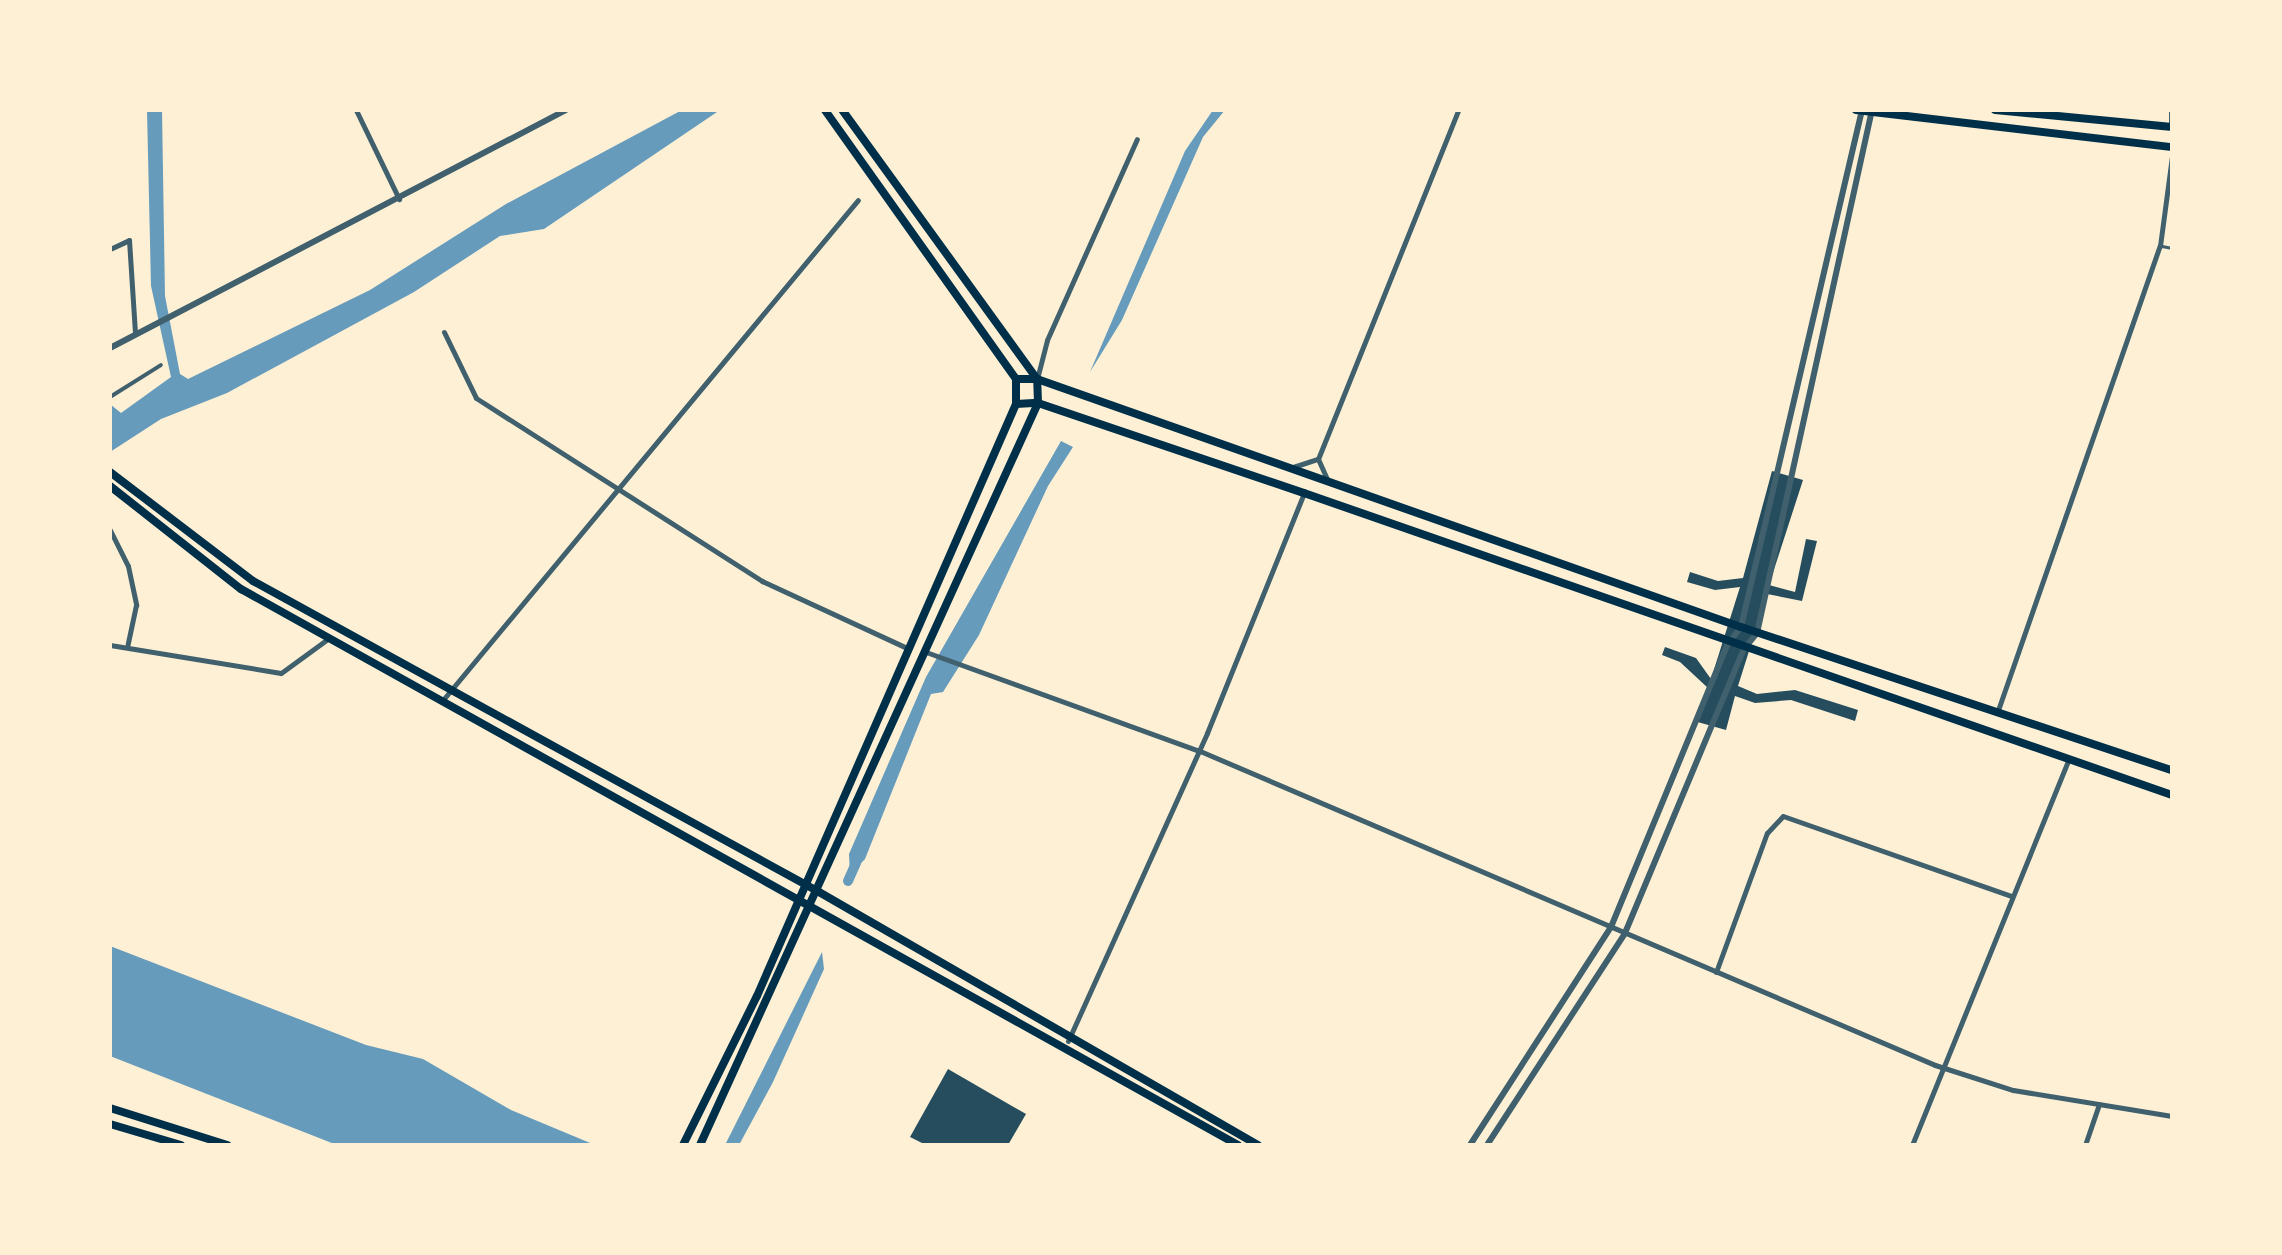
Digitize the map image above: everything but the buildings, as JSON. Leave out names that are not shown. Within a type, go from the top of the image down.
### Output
[{"type":"main road","points":[[682,1145],[758,996],[794,902],[1016,404],[1016,378],[825,110]]},
{"type":"main road","points":[[700,1145],[770,1001],[1038,403],[1037,379],[842,110]]},
{"type":"main road","points":[[1995,110],[2172,127]]},
{"type":"main road","points":[[1859,111],[2172,147]]},
{"type":"main road","points":[[1016,378],[1037,379],[1757,633],[2172,770]]},
{"type":"main road","points":[[1016,404],[1038,403],[1304,492],[1727,645],[2172,795]]},
{"type":"main road","points":[[110,472],[216,557],[819,892],[1068,1041],[1258,1145]]},
{"type":"main road","points":[[110,486],[209,568],[794,902],[1238,1145]]},
{"type":"main road","points":[[110,1108],[227,1145]]},
{"type":"main road","points":[[110,1124],[181,1145]]},
{"type":"street","points":[[356,110],[399,199]]},
{"type":"street","points":[[110,348],[566,110]]},
{"type":"street","points":[[1327,479],[1318,459],[1458,110]]},
{"type":"street","points":[[2171,110],[2172,127]]},
{"type":"street","points":[[1470,1145],[1611,927],[1727,645],[1741,627],[1859,111]]},
{"type":"street","points":[[1487,1145],[1625,934],[1744,649],[1757,633],[1873,112]]},
{"type":"street","points":[[1037,379],[1047,340],[1137,139]]},
{"type":"street","points":[[1997,713],[2160,246],[2172,156]]},
{"type":"street","points":[[442,700],[858,200]]},
{"type":"street","points":[[110,249],[130,240],[135,334]]},
{"type":"street","points":[[444,332],[476,398],[618,493],[762,581],[907,648]]},
{"type":"street","points":[[110,397],[161,365]]},
{"type":"street","points":[[1293,467],[1318,459]]},
{"type":"street","points":[[1068,1041],[1200,751],[1304,492]]},
{"type":"street","points":[[110,530],[128,566],[136,605],[128,644]]},
{"type":"street","points":[[110,645],[128,644],[281,674],[329,638]]},
{"type":"street","points":[[926,652],[1200,751],[1943,1068],[2013,1090],[2172,1116]]},
{"type":"street","points":[[1912,1145],[2068,760]]},
{"type":"street","points":[[1716,972],[1767,833],[1783,816],[2012,896]]},
{"type":"street","points":[[2086,1145],[2099,1104]]},
{"type":"lane","points":[[2160,246],[2172,248]]},
{"type":"water","points":[[147,110],[162,110],[165,296],[180,374],[188,379],[370,290],[506,204],[682,110],[720,110],[544,229],[500,236],[414,292],[227,393],[161,419],[110,452],[110,404],[121,413],[171,377],[151,286]]},
{"type":"water","points":[[1213,110],[1225,110],[1203,137],[1122,320],[1090,372],[1185,151]]},
{"type":"water","points":[[1061,441],[1073,447],[1048,486],[979,635],[943,692],[931,694],[865,859],[850,875],[849,854],[926,677]]},
{"type":"water","points":[[110,946],[366,1045],[423,1059],[511,1110],[595,1145],[337,1145],[110,1056]]},
{"type":"water","points":[[822,952],[824,969],[773,1082],[739,1145],[725,1145]]},
{"type":"waterway","points":[[848,881],[856,863]]}]
